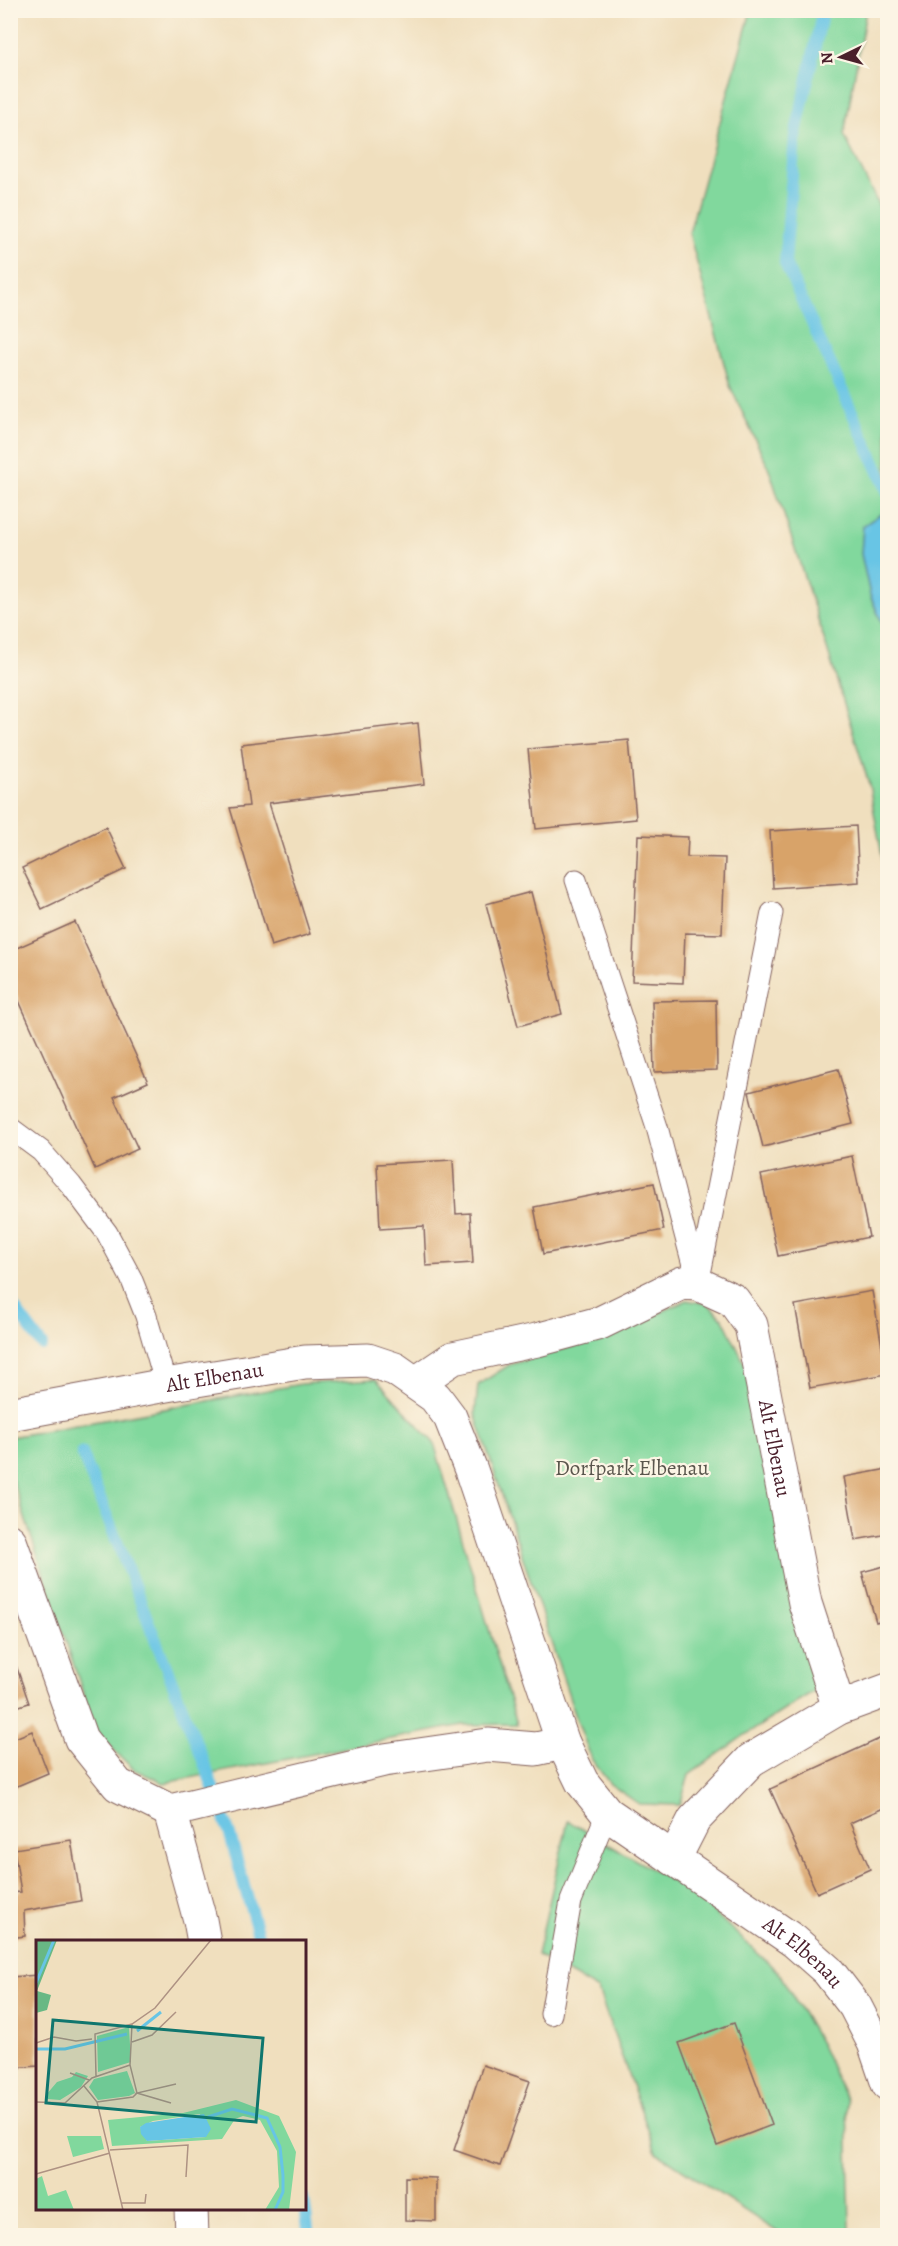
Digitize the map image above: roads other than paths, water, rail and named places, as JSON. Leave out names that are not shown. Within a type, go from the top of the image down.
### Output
[{"type":"street","points":[[416,1383],[453,1359],[600,1323],[682,1282],[698,1284]]},
{"type":"street","name":"Alt Elbenau","points":[[698,1284],[733,1300],[751,1325],[804,1603],[839,1708]]},
{"type":"street","name":"Alt Elbenau","points":[[10,1412],[15,1413],[268,1367],[340,1359],[368,1360],[395,1369],[435,1397],[450,1418],[471,1470],[562,1743],[582,1782],[607,1813],[794,1941],[828,1971],[860,2016],[874,2043],[888,2084]]},
{"type":"street","points":[[10,1541],[81,1739],[118,1785],[181,1808],[384,1760],[488,1745],[536,1749],[562,1743]]},
{"type":"street","points":[[674,1859],[694,1820],[751,1760],[839,1708],[888,1690]]},
{"type":"street","points":[[181,1808],[204,1940]]},
{"type":"street","points":[[192,2210],[192,2235]]},
{"type":"lane","points":[[576,880],[657,1127],[698,1284]]},
{"type":"lane","points":[[698,1284],[772,913]]},
{"type":"lane","points":[[10,1128],[41,1151],[71,1185],[106,1233],[131,1278],[165,1385]]},
{"type":"lane","points":[[551,2014],[571,1901],[607,1813]]},
{"type":"water","points":[[887,510],[887,634],[870,595],[861,554],[863,526]]},
{"type":"waterway","points":[[823,10],[795,137],[785,263],[888,492]]},
{"type":"waterway","points":[[10,1302],[42,1345]]},
{"type":"waterway","points":[[82,1453],[206,1768],[230,1835],[259,1940]]},
{"type":"waterway","points":[[305,2210],[309,2236]]},
{"type":"park label","name":"Dorfpark Elbenau","points":[[632,1468]]}]
